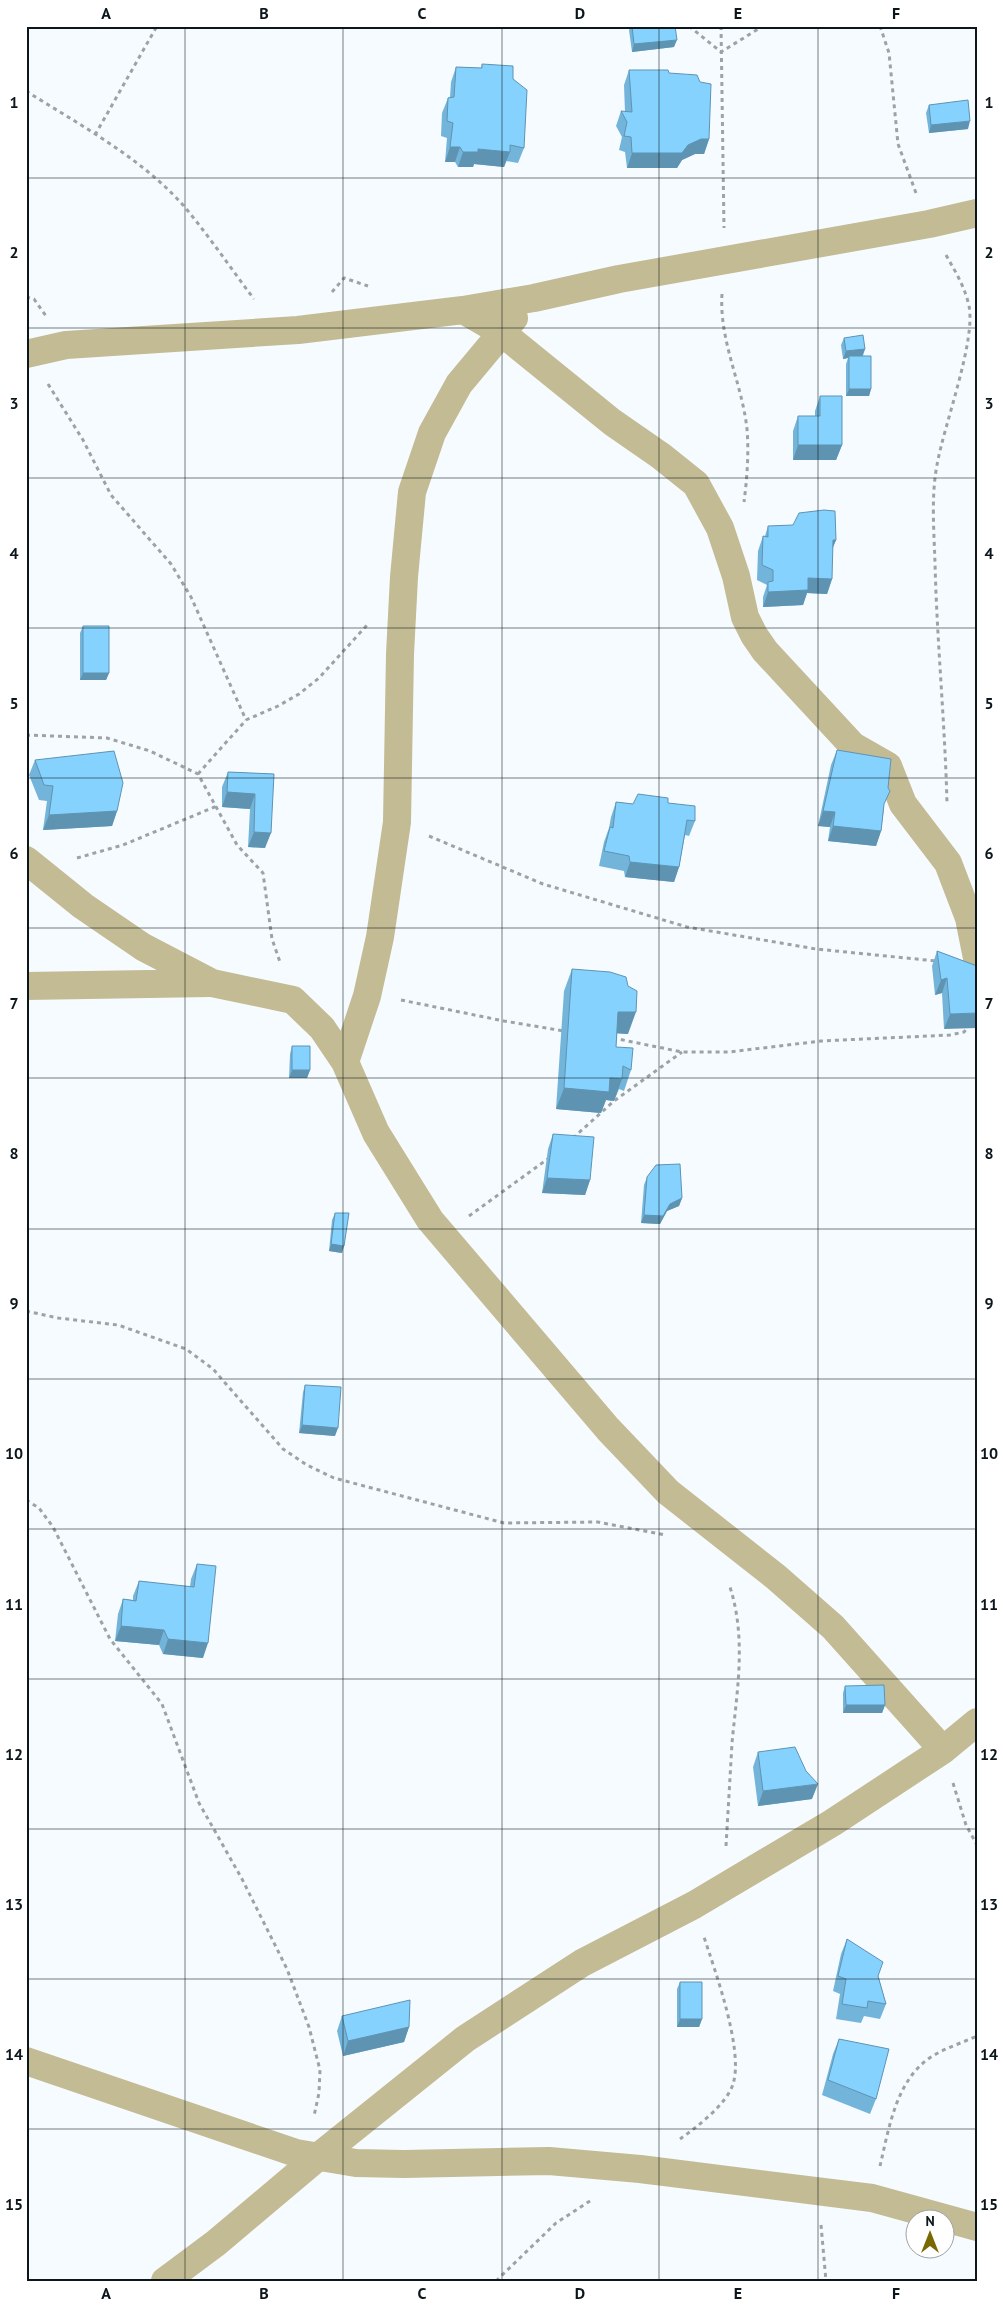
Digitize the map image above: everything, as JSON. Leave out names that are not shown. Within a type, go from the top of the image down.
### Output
[{"type":"street","points":[[27,354],[66,345],[278,331],[463,310],[534,298],[619,279],[929,224],[977,213]]},
{"type":"street","points":[[345,1062],[367,996],[380,937],[397,822],[404,577],[412,492],[432,433],[459,384],[501,332],[534,298]]},
{"type":"street","points":[[463,310],[501,332],[612,422],[661,456],[696,484],[720,528],[736,576],[746,617],[754,635],[765,650],[852,746],[888,766],[903,804],[948,863],[969,918],[977,958]]},
{"type":"street","points":[[28,861],[83,906],[143,947],[212,982]]},
{"type":"street","points":[[26,986],[212,982],[293,1000],[322,1028],[345,1062],[376,1133],[430,1220],[608,1429],[668,1492],[776,1576],[833,1627],[944,1750]]},
{"type":"street","points":[[166,2281],[216,2243],[307,2155],[465,2039],[582,1963],[694,1905],[832,1823],[973,1729]]},
{"type":"street","points":[[26,2061],[307,2155],[356,2162],[404,2164],[549,2161],[640,2169],[872,2198],[977,2227]]},
{"type":"path","points":[[95,135],[158,26]]},
{"type":"path","points":[[689,26],[721,52]]},
{"type":"path","points":[[721,26],[724,260],[721,313],[725,342],[736,378],[747,429],[744,508]]},
{"type":"path","points":[[721,52],[763,26]]},
{"type":"path","points":[[880,26],[889,53],[898,144],[929,224],[962,283],[969,308],[968,338],[937,467],[935,495],[936,617],[945,743],[947,813]]},
{"type":"path","points":[[26,91],[95,135],[150,174],[188,210],[278,331]]},
{"type":"path","points":[[27,354],[83,440],[111,495],[171,564],[191,597],[246,720]]},
{"type":"path","points":[[198,774],[246,720],[278,706],[299,694],[349,647],[373,618]]},
{"type":"path","points":[[26,735],[107,738],[150,751],[198,774],[237,845],[263,873],[272,939],[293,1000]]},
{"type":"path","points":[[28,861],[69,860],[93,855],[217,806]]},
{"type":"path","points":[[397,822],[543,884],[687,927],[816,948],[939,962]]},
{"type":"path","points":[[367,996],[439,1007],[504,1022],[573,1032]]},
{"type":"path","points":[[612,1038],[682,1052],[729,1052],[821,1041],[950,1035],[964,1032],[973,1020]]},
{"type":"path","points":[[566,1144],[614,1101],[682,1052]]},
{"type":"path","points":[[443,1236],[551,1156]]},
{"type":"path","points":[[26,1311],[58,1318],[118,1325],[186,1349],[213,1369],[283,1449],[307,1465],[334,1478],[504,1523],[598,1522],[674,1537]]},
{"type":"path","points":[[26,1500],[39,1508],[53,1527],[110,1639],[162,1704],[199,1803],[242,1880],[287,1969],[309,2026],[320,2070],[319,2093],[307,2155]]},
{"type":"path","points":[[724,1887],[732,1742],[739,1681],[740,1638],[732,1593],[726,1576]]},
{"type":"path","points":[[944,1750],[966,1825],[977,1845]]},
{"type":"path","points":[[640,2169],[690,2132],[718,2106],[733,2084],[736,2055],[732,2036],[694,1905]]},
{"type":"path","points":[[872,2198],[901,2090],[916,2070],[932,2057],[977,2036]]},
{"type":"path","points":[[818,2190],[826,2281]]},
{"type":"path","points":[[496,2281],[556,2223],[594,2198]]},
{"type":"building","points":[[632,26],[675,26],[677,40],[634,44]]},
{"type":"building","points":[[482,64],[513,66],[513,79],[527,90],[524,148],[510,145],[510,152],[478,149],[478,152],[463,152],[460,147],[450,147],[453,123],[447,121],[448,98],[454,97],[456,67],[482,68]]},
{"type":"building","points":[[629,70],[668,70],[669,73],[697,75],[700,82],[711,84],[709,139],[701,139],[688,145],[682,153],[632,153],[631,137],[624,136],[627,122],[621,111],[632,112]]},
{"type":"building","points":[[968,100],[970,121],[931,125],[929,105]]},
{"type":"building","points":[[863,335],[865,349],[846,351],[844,338]]},
{"type":"building","points":[[849,356],[871,356],[871,389],[849,389]]},
{"type":"building","points":[[820,396],[842,396],[842,445],[798,445],[798,416],[820,416]]},
{"type":"building","points":[[824,510],[835,511],[836,540],[833,540],[832,579],[808,578],[808,590],[768,592],[768,582],[773,581],[773,570],[762,565],[763,536],[768,537],[768,526],[793,525],[799,513]]},
{"type":"building","points":[[83,626],[109,626],[109,673],[83,673]]},
{"type":"building","points":[[837,750],[891,759],[888,788],[890,791],[884,804],[881,831],[833,826],[835,812],[823,811]]},
{"type":"building","points":[[114,751],[123,783],[117,811],[49,815],[53,786],[44,785],[35,760]]},
{"type":"building","points":[[228,772],[274,774],[271,833],[254,832],[255,794],[227,792]]},
{"type":"building","points":[[638,794],[668,798],[668,803],[695,806],[695,821],[687,820],[679,867],[630,862],[629,856],[604,851],[610,827],[613,828],[616,802],[633,804]]},
{"type":"building","points":[[937,951],[977,966],[977,1013],[950,1014],[947,978],[941,980]]},
{"type":"building","points":[[572,969],[610,972],[626,977],[628,986],[637,991],[636,1012],[618,1012],[616,1047],[633,1048],[631,1070],[623,1066],[622,1079],[610,1078],[609,1092],[564,1088]]},
{"type":"building","points":[[292,1046],[310,1046],[310,1070],[292,1070]]},
{"type":"building","points":[[553,1134],[594,1137],[590,1180],[547,1178]]},
{"type":"building","points":[[680,1164],[682,1198],[670,1204],[663,1216],[644,1215],[647,1177],[656,1165]]},
{"type":"building","points":[[335,1213],[349,1213],[344,1246],[331,1244]]},
{"type":"building","points":[[305,1385],[341,1387],[338,1428],[302,1425]]},
{"type":"building","points":[[197,1564],[216,1566],[208,1643],[168,1639],[164,1630],[121,1626],[123,1599],[136,1601],[139,1581],[194,1587]]},
{"type":"building","points":[[884,1685],[885,1705],[846,1705],[845,1686]]},
{"type":"building","points":[[795,1747],[806,1771],[818,1784],[763,1791],[758,1752]]},
{"type":"building","points":[[847,1939],[883,1962],[878,1976],[886,2004],[868,2001],[867,2008],[842,2004],[846,1979],[838,1976]]},
{"type":"building","points":[[680,1982],[702,1982],[702,2019],[680,2019]]},
{"type":"building","points":[[410,2000],[409,2027],[348,2041],[342,2016]]},
{"type":"building","points":[[839,2039],[889,2049],[876,2099],[828,2080]]}]
